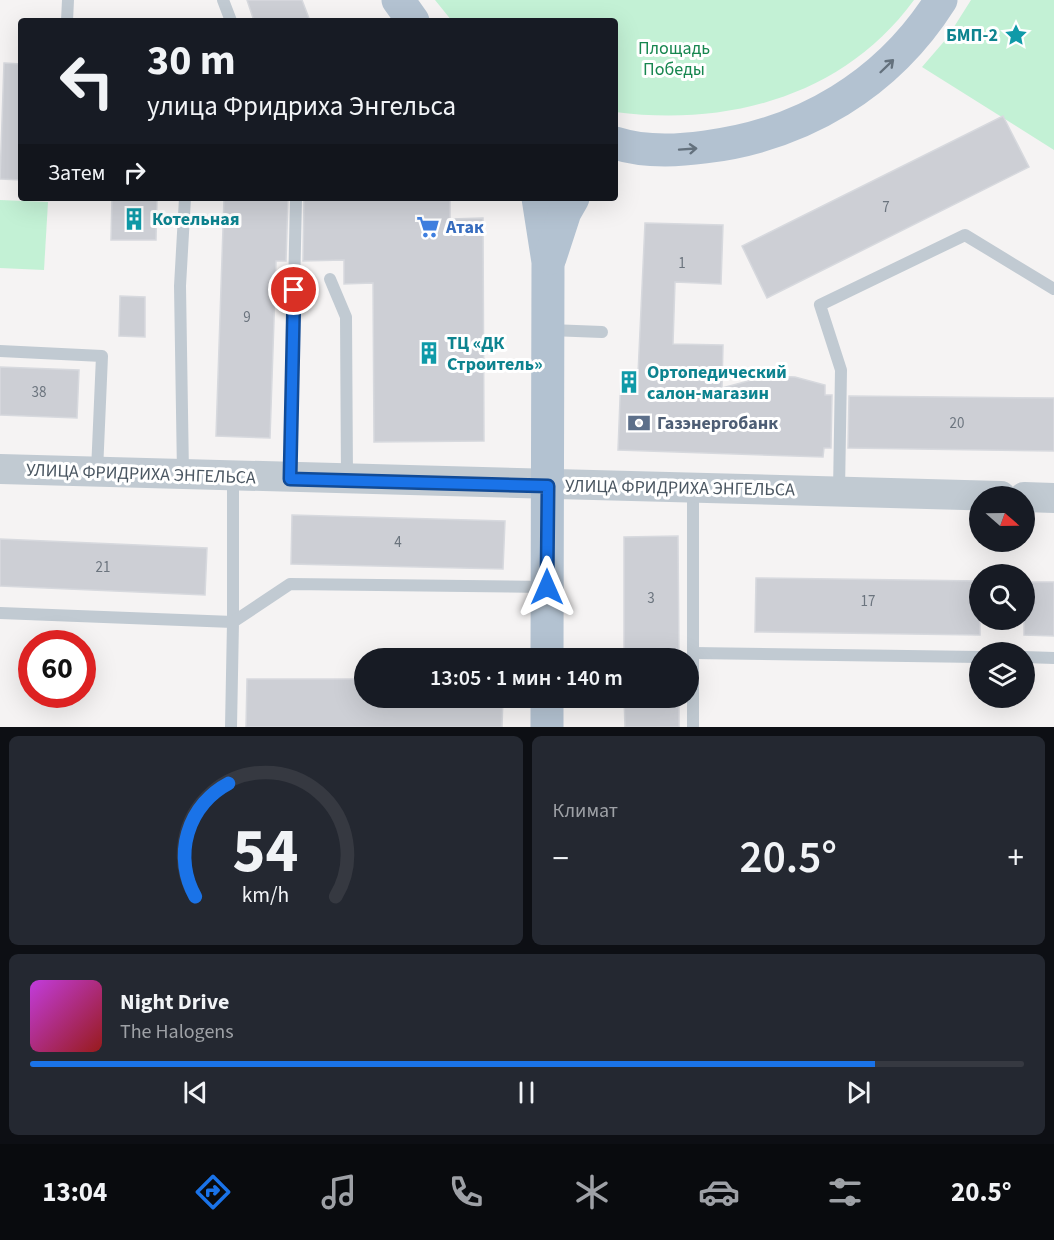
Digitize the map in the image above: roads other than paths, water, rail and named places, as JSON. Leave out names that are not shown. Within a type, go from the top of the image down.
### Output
[{"type":"main road","points":[[398,0],[411,18]]},
{"type":"main road","points":[[620,148],[685,150],[739,143],[792,127],[841,102],[876,76],[908,46],[941,0]]},
{"type":"main road","points":[[538,201],[548,262],[547,648]]},
{"type":"main road","points":[[548,262],[565,212],[571,201]]},
{"type":"main road","points":[[547,708],[547,727]]},
{"type":"street","name":"УЛИЦА ФРИДРИХА ЭНГЕЛЬСА","points":[[0,469],[548,486],[969,495]]},
{"type":"street","points":[[1035,497],[1054,498]]},
{"type":"lane","points":[[67,18],[68,0]]},
{"type":"lane","points":[[223,0],[230,18]]},
{"type":"lane","points":[[183,475],[180,286],[185,201]]},
{"type":"lane","points":[[290,479],[296,201]]},
{"type":"lane","points":[[839,491],[841,370],[820,305],[965,235],[1054,289]]},
{"type":"lane","points":[[330,279],[346,317],[347,480]]},
{"type":"lane","points":[[548,330],[602,332]]},
{"type":"lane","points":[[0,351],[102,356],[97,473]]},
{"type":"lane","points":[[231,727],[233,477]]},
{"type":"lane","points":[[693,489],[693,648]]},
{"type":"lane","points":[[0,613],[232,622],[290,584],[547,587]]},
{"type":"lane","points":[[699,653],[969,657]]},
{"type":"lane","points":[[1035,657],[1054,658]]},
{"type":"lane","points":[[693,708],[693,727]]},
{"type":"place","name":"БМП-2","points":[[1016,35]]},
{"type":"place","name":"Котельная","points":[[134,219]]},
{"type":"place","name":"Атак","points":[[428,227]]},
{"type":"place","name":"ТЦ «ДК Строитель»","points":[[429,353]]},
{"type":"place","name":"Ортопедический салон-магазин","points":[[629,382]]},
{"type":"place","name":"Газэнергобанк","points":[[639,423]]},
{"type":"park label","name":"Площадь Победы","points":[[674,58]]}]
